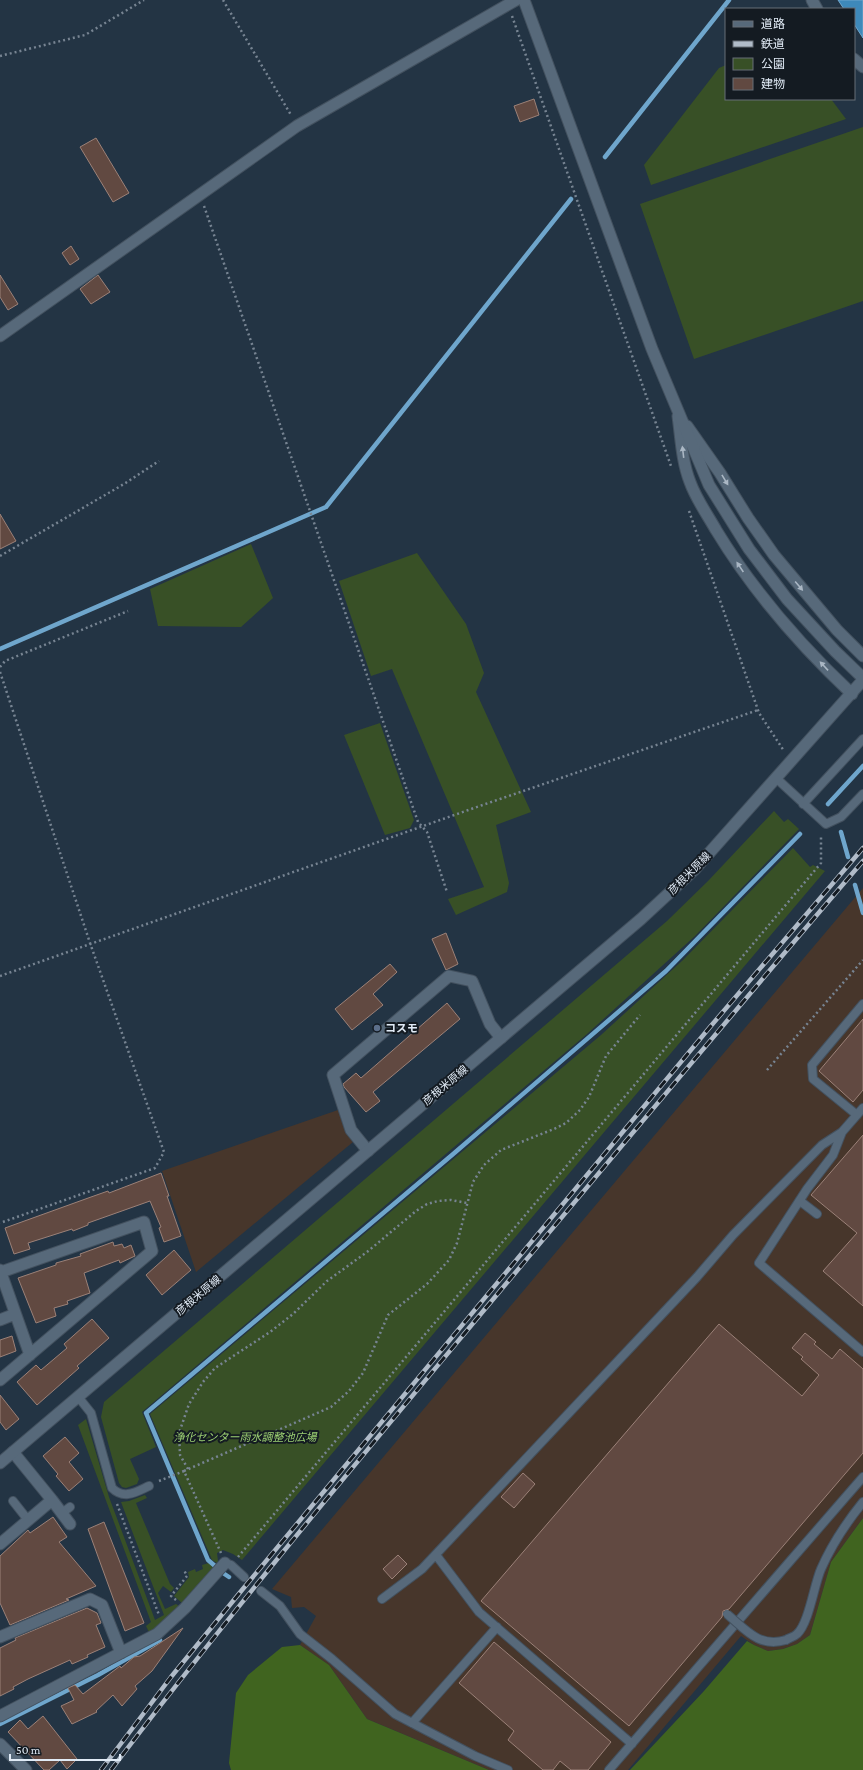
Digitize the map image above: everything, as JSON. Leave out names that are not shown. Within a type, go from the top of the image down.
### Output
[{"type":"street","points":[[524,0],[652,349],[709,485],[749,549],[768,575],[804,619],[863,679]]},
{"type":"street","points":[[0,336],[297,126],[512,2]]},
{"type":"street","points":[[855,60],[863,67]]},
{"type":"street","points":[[678,414],[720,473],[748,518],[774,555],[828,619],[863,656]]},
{"type":"street","points":[[678,414],[685,468],[690,482],[720,536],[756,589],[812,653],[852,694]]},
{"type":"street","name":"彦根米原線","points":[[0,1463],[79,1398],[641,920],[695,869],[852,694],[863,679]]},
{"type":"street","points":[[368,1151],[351,1130],[333,1075],[443,981],[449,976],[472,981],[490,1024],[501,1038]]},
{"type":"street","points":[[0,1380],[30,1355],[152,1252],[144,1222],[0,1271],[30,1355]]},
{"type":"street","points":[[0,1320],[16,1314]]},
{"type":"street","points":[[13,1452],[52,1500],[66,1510],[70,1524]]},
{"type":"street","points":[[0,1544],[52,1500]]},
{"type":"street","points":[[0,1716],[157,1634],[185,1608],[225,1560]]},
{"type":"street","points":[[0,1637],[90,1599],[102,1605],[121,1653]]},
{"type":"street","points":[[0,1744],[26,1770]]},
{"type":"lane","points":[[804,804],[863,739]]},
{"type":"lane","points":[[776,778],[826,824],[841,817],[863,794]]},
{"type":"lane","points":[[857,1115],[813,1079],[812,1065],[863,1004]]},
{"type":"lane","points":[[382,1599],[422,1569],[436,1555],[697,1277],[733,1235],[822,1145],[842,1132],[863,1108]]},
{"type":"lane","points":[[842,1132],[833,1155],[807,1190],[758,1263],[863,1352]]},
{"type":"lane","points":[[800,1201],[816,1214]]},
{"type":"lane","points":[[79,1398],[91,1413],[112,1488],[116,1492],[128,1495],[149,1486]]},
{"type":"lane","points":[[609,1770],[863,1477]]},
{"type":"lane","points":[[13,1501],[28,1520]]},
{"type":"lane","points":[[727,1614],[752,1636],[764,1642],[776,1643],[797,1634],[805,1620],[820,1571],[835,1539],[863,1502]]},
{"type":"lane","points":[[436,1555],[479,1612],[632,1744]]},
{"type":"lane","points":[[225,1560],[244,1577]]},
{"type":"lane","points":[[262,1591],[280,1606],[300,1634],[332,1659],[389,1709],[412,1723],[475,1756],[508,1770]]},
{"type":"lane","points":[[412,1723],[496,1627]]},
{"type":"path","points":[[0,56],[86,35],[144,0]]},
{"type":"path","points":[[224,0],[297,126]]},
{"type":"path","points":[[512,2],[673,472]]},
{"type":"path","points":[[200,194],[418,822],[427,832],[447,892]]},
{"type":"path","points":[[0,556],[124,484],[159,460]]},
{"type":"path","points":[[687,508],[758,710],[782,748],[793,760]]},
{"type":"path","points":[[0,667],[5,661],[128,611]]},
{"type":"path","points":[[0,672],[90,943],[164,1152],[155,1168],[0,1223]]},
{"type":"path","points":[[0,976],[90,943],[758,710]]},
{"type":"path","points":[[184,1471],[225,1560],[821,863],[821,837]]},
{"type":"path","points":[[767,1070],[863,960]]},
{"type":"path","points":[[168,1477],[331,1408],[338,1402],[363,1373],[388,1315],[427,1284],[449,1260],[457,1243],[476,1175],[484,1165],[501,1150],[566,1123],[580,1110],[589,1097],[606,1056],[640,1015]]},
{"type":"path","points":[[188,1469],[180,1455],[179,1433],[189,1404],[203,1382],[215,1368],[287,1319],[327,1281],[367,1252],[416,1211],[428,1204],[438,1201],[451,1200],[467,1203]]},
{"type":"path","points":[[112,1488],[160,1617]]},
{"type":"path","points":[[181,1605],[171,1596],[187,1576],[184,1570]]},
{"type":"shaded area","points":[[863,888],[863,1518],[831,1562],[810,1635],[797,1644],[783,1649],[768,1651],[754,1645],[741,1636],[628,1770],[489,1770],[367,1719],[329,1665],[300,1645],[316,1616],[304,1607],[292,1608],[291,1597],[272,1589]]},
{"type":"shaded area","points":[[338,1110],[345,1131],[353,1142],[196,1272],[162,1171]]},
{"type":"green space","points":[[725,65],[725,100],[832,100],[846,119],[651,185],[644,165],[719,68]]},
{"type":"green space","points":[[863,127],[863,301],[694,359],[640,204]]},
{"type":"green space","points":[[251,544],[273,598],[241,627],[158,626],[150,589]]},
{"type":"green space","points":[[417,553],[466,624],[484,673],[476,692],[531,812],[496,825],[509,883],[507,892],[456,915],[448,899],[484,887],[392,669],[371,676],[339,581]]},
{"type":"green space","points":[[380,723],[414,820],[410,828],[385,835],[344,735]]},
{"type":"green space","points":[[774,811],[784,822],[788,819],[799,829],[695,936],[587,1034],[142,1412],[156,1447],[130,1459],[139,1479],[137,1484],[126,1488],[122,1487],[119,1483],[101,1417],[104,1402],[667,921],[708,881]]},
{"type":"green space","name":"浄化センター雨水調整池広場","points":[[793,848],[810,867],[813,865],[825,871],[242,1560],[223,1550],[217,1553],[217,1563],[212,1560],[150,1414],[601,1035],[683,960]]},
{"type":"green space","points":[[86,1419],[109,1497],[155,1620],[164,1615],[121,1502],[129,1501],[145,1495],[147,1498],[136,1503],[170,1584],[174,1588],[171,1592],[163,1586],[158,1593],[165,1609],[176,1604],[179,1606],[182,1603],[174,1596],[189,1577],[188,1572],[195,1569],[196,1572],[203,1569],[202,1565],[209,1563],[214,1569],[176,1612],[149,1632],[146,1626],[151,1622],[78,1425]]},
{"type":"green space","points":[[863,1518],[863,1770],[630,1770],[704,1691],[747,1641],[768,1651],[783,1649],[797,1644],[810,1635],[831,1562]]},
{"type":"green space","points":[[300,1645],[329,1665],[367,1719],[489,1770],[231,1770],[229,1763],[236,1693],[248,1675],[282,1647]]},
{"type":"water","points":[[838,0],[863,0],[863,38],[855,26],[855,8],[843,8]]},
{"type":"building","points":[[534,99],[539,115],[520,122],[514,106]]},
{"type":"building","points":[[96,138],[129,193],[113,202],[80,147]]},
{"type":"building","points":[[71,246],[79,259],[70,265],[62,253]]},
{"type":"building","points":[[0,275],[18,304],[8,310],[0,297]]},
{"type":"building","points":[[98,275],[110,292],[91,304],[80,289]]},
{"type":"building","points":[[0,514],[16,541],[0,549]]},
{"type":"building","points":[[446,933],[458,964],[446,970],[432,939]]},
{"type":"building","points":[[390,964],[397,972],[373,994],[383,1005],[352,1030],[335,1009]]},
{"type":"building","points":[[447,1003],[460,1019],[373,1092],[380,1101],[366,1112],[343,1084],[356,1073],[361,1078]]},
{"type":"building","points":[[863,1019],[863,1090],[853,1102],[819,1071]]},
{"type":"building","points":[[863,1135],[863,1306],[823,1271],[857,1233],[811,1195]]},
{"type":"building","points":[[161,1173],[169,1196],[167,1196],[181,1236],[164,1242],[159,1228],[161,1227],[150,1201],[88,1223],[88,1225],[73,1231],[72,1229],[28,1243],[30,1249],[14,1254],[5,1228],[108,1191],[109,1193]]},
{"type":"building","points":[[113,1242],[114,1246],[122,1244],[124,1248],[131,1245],[135,1256],[120,1263],[119,1260],[84,1273],[90,1293],[67,1301],[68,1304],[54,1308],[56,1316],[36,1323],[18,1278],[56,1265],[56,1263],[81,1256],[80,1254]]},
{"type":"building","points":[[174,1250],[191,1270],[162,1295],[146,1275]]},
{"type":"building","points":[[92,1319],[109,1338],[77,1366],[79,1368],[37,1405],[17,1382],[36,1365],[41,1370],[67,1348],[64,1344]]},
{"type":"building","points":[[719,1324],[802,1396],[819,1375],[801,1359],[803,1357],[792,1348],[805,1333],[816,1342],[814,1344],[832,1359],[840,1349],[863,1369],[863,1453],[729,1609],[723,1611],[722,1617],[629,1726],[481,1601]]},
{"type":"building","points":[[12,1336],[16,1351],[0,1357],[0,1340]]},
{"type":"building","points":[[0,1395],[19,1419],[6,1430],[0,1422]]},
{"type":"building","points":[[65,1437],[79,1453],[69,1462],[83,1479],[69,1491],[56,1476],[58,1474],[43,1456]]},
{"type":"building","points":[[523,1473],[535,1484],[514,1508],[501,1497]]},
{"type":"building","points":[[53,1517],[67,1537],[59,1542],[96,1586],[66,1599],[69,1600],[10,1625],[0,1603],[0,1556],[28,1530],[30,1533]]},
{"type":"building","points":[[104,1522],[144,1623],[125,1631],[88,1529]]},
{"type":"building","points":[[398,1555],[407,1564],[392,1579],[383,1569]]},
{"type":"building","points":[[87,1608],[97,1613],[101,1623],[96,1625],[105,1647],[72,1664],[70,1660],[28,1679],[13,1687],[14,1689],[0,1696],[0,1648],[16,1640],[15,1638]]},
{"type":"building","points":[[183,1628],[152,1671],[135,1686],[137,1689],[122,1706],[113,1695],[96,1711],[97,1712],[72,1724],[61,1706],[74,1700],[68,1688],[75,1685],[83,1694],[120,1666],[121,1668],[134,1657],[140,1656]]},
{"type":"building","points":[[494,1642],[611,1742],[588,1770],[571,1770],[560,1761],[553,1770],[543,1770],[508,1740],[514,1731],[459,1683]]},
{"type":"building","points":[[43,1716],[77,1759],[67,1769],[60,1760],[49,1770],[44,1770],[8,1732],[20,1720],[28,1729]]},
{"type":"waterway","points":[[605,157],[729,0]]},
{"type":"waterway","points":[[0,649],[326,507],[571,199]]},
{"type":"waterway","points":[[828,804],[863,766]]},
{"type":"waterway","points":[[841,832],[848,857]]},
{"type":"waterway","points":[[215,1566],[208,1560],[146,1413],[452,1155],[666,971],[800,834]]},
{"type":"waterway","points":[[855,885],[863,913]]},
{"type":"waterway","points":[[223,1573],[229,1577]]},
{"type":"waterway","points":[[0,1724],[98,1675],[160,1640]]},
{"type":"railway","points":[[101,1770],[171,1677],[242,1590],[710,1027],[863,848]]},
{"type":"railway","points":[[111,1770],[254,1588],[352,1469],[500,1291],[863,861]]},
{"type":"place","name":"コスモ","points":[[377,1028]]}]
